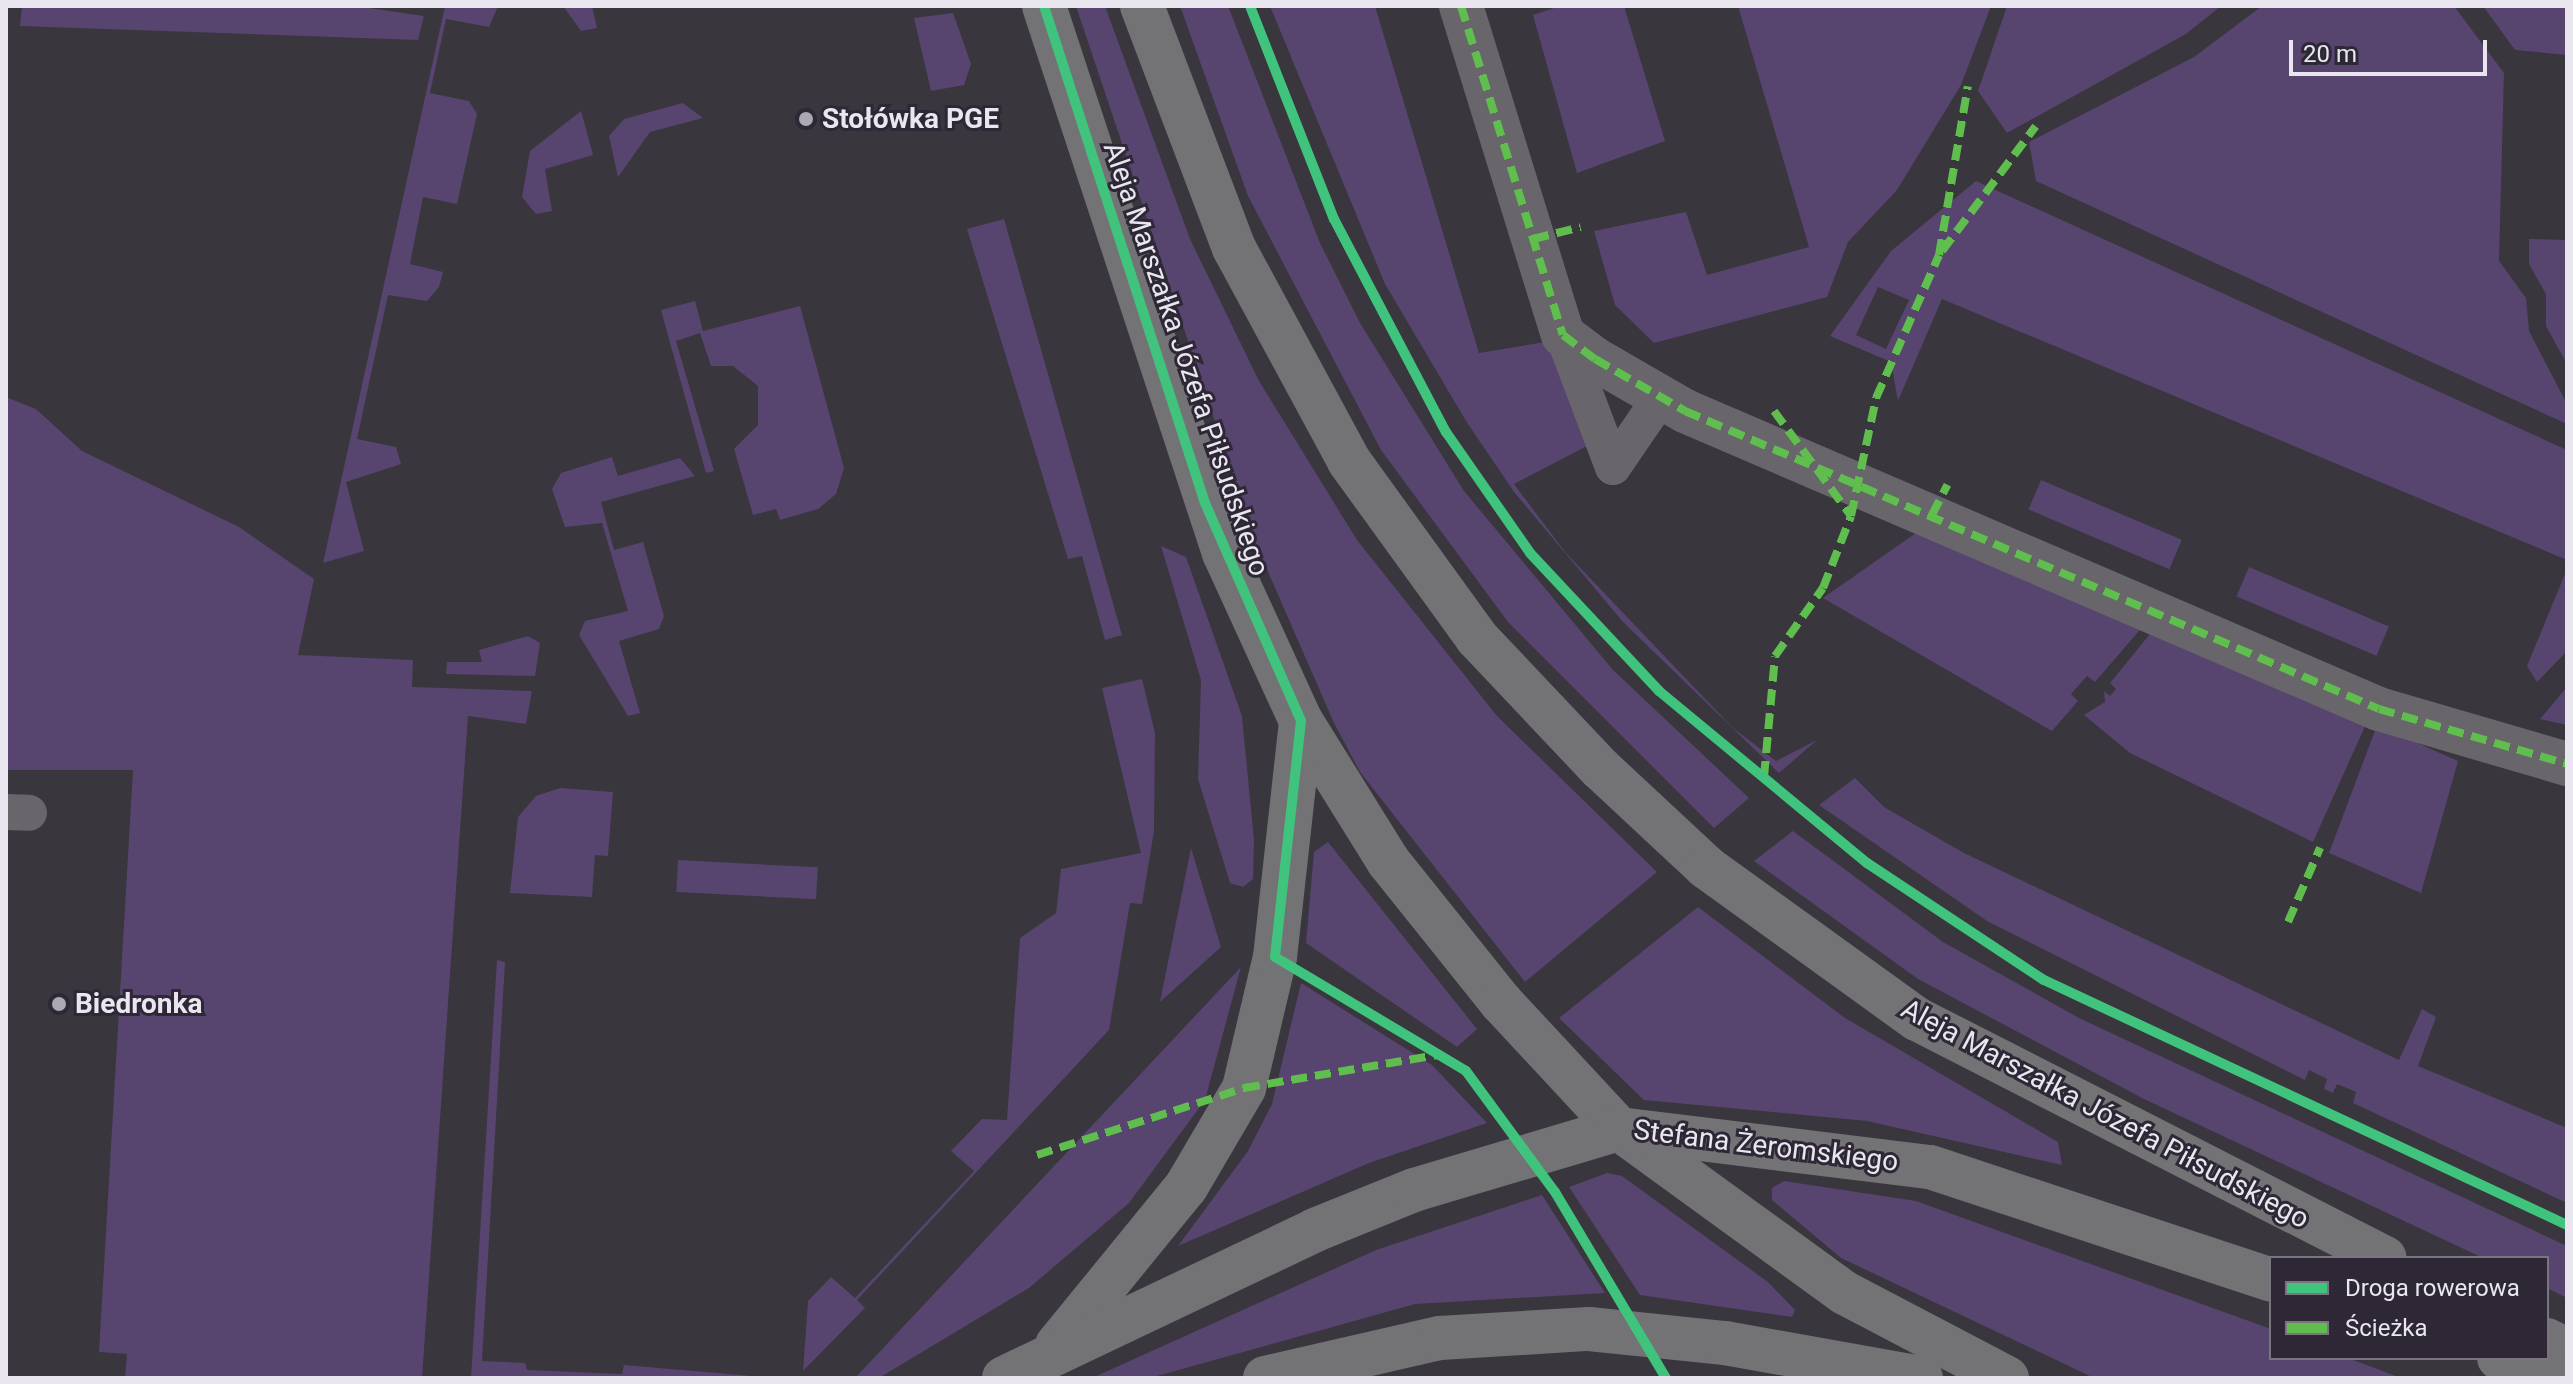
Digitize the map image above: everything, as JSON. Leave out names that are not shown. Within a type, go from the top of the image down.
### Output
[{"type":"street","name":"Aleja Marszałka Józefa Piłsudskiego","points":[[1044,6],[1205,503],[1301,721],[1388,861],[1447,937],[1619,1129],[1845,1293],[2007,1378]]},
{"type":"street","name":"Aleja Marszałka Józefa Piłsudskiego","points":[[1142,6],[1234,248],[1349,461],[1477,638],[1601,769],[1706,867],[1917,1019],[2381,1256]]},
{"type":"street","points":[[1461,6],[1563,335],[1661,397],[2379,709],[2567,764]]},
{"type":"street","name":"Stefana Żeromskiego","points":[[1048,1356],[1186,1187],[1244,1088],[1275,957],[1301,721]]},
{"type":"street","name":"Stefana Żeromskiego","points":[[1004,1378],[1185,1287],[1400,1196],[1619,1129],[1930,1167],[2269,1279]]},
{"type":"street","points":[[1265,1378],[1440,1338],[1589,1329],[1725,1343],[1921,1378]]},
{"type":"street","points":[[2549,1341],[2567,1350]]},
{"type":"street","points":[[2505,1360],[2557,1378]]},
{"type":"lane","points":[[1563,335],[1613,467],[1661,397]]},
{"type":"shaded area","points":[[22,6],[355,6],[424,16],[418,40],[20,26]]},
{"type":"shaded area","points":[[445,6],[498,6],[489,27],[446,19],[430,93],[469,101],[477,114],[457,204],[423,197],[410,264],[443,272],[439,287],[427,301],[388,295],[357,439],[396,447],[401,464],[346,482],[364,551],[323,563]]},
{"type":"shaded area","points":[[563,6],[592,6],[597,28],[581,31]]},
{"type":"shaded area","points":[[1076,6],[1105,6],[1190,239],[1259,381],[1357,540],[1497,716],[1657,872],[1525,982],[1360,772],[1334,723],[1256,544]]},
{"type":"shaded area","points":[[1180,6],[1228,6],[1320,243],[1360,323],[1464,491],[1613,670],[1749,798],[1714,828],[1508,622],[1381,450],[1248,196]]},
{"type":"shaded area","points":[[1270,6],[1375,6],[1479,353],[1557,340],[1589,445],[1514,484],[1566,553],[1732,727],[1776,761],[1817,740],[1779,773],[1623,622],[1514,492],[1466,421],[1385,284]]},
{"type":"shaded area","points":[[1560,6],[1624,6],[1665,141],[1577,173],[1533,15]]},
{"type":"shaded area","points":[[1738,6],[1991,6],[1961,85],[1897,190],[1848,242],[1827,297],[1654,343],[1615,305],[1594,231],[1686,212],[1707,275],[1809,247]]},
{"type":"shaded area","points":[[2007,6],[2221,6],[2186,34],[2007,133],[1978,91]]},
{"type":"shaded area","points":[[2262,6],[2454,6],[2504,73],[2499,261],[2526,298],[2529,331],[2567,404],[2567,424],[2036,181],[2029,142],[2194,57]]},
{"type":"shaded area","points":[[2483,6],[2567,6],[2567,55],[2515,50]]},
{"type":"shaded area","points":[[953,13],[971,64],[964,85],[931,91],[914,18]]},
{"type":"shaded area","points":[[683,103],[703,118],[650,132],[618,177],[609,136],[624,119]]},
{"type":"shaded area","points":[[581,111],[593,155],[545,169],[552,211],[536,214],[522,197],[530,151]]},
{"type":"shaded area","points":[[1976,181],[2567,450],[2567,560],[1942,299],[1898,401],[1891,362],[1830,336],[1891,251]],"holes":[[[1878,287],[1909,300],[1886,349],[1856,335]]]},
{"type":"shaded area","points":[[1004,219],[1122,635],[1105,640],[1082,556],[1068,559],[967,229]]},
{"type":"shaded area","points":[[2529,239],[2567,240],[2567,364],[2546,326],[2546,294],[2529,264]]},
{"type":"shaded area","points":[[695,301],[703,331],[800,306],[844,468],[836,494],[818,509],[780,520],[776,509],[753,515],[734,449],[758,425],[758,386],[733,366],[711,366],[700,333],[676,341],[714,471],[706,473],[661,310]]},
{"type":"shaded area","points":[[6,397],[36,409],[82,451],[239,527],[314,579],[298,655],[413,660],[412,687],[532,691],[526,724],[468,716],[422,1378],[125,1378],[127,1354],[99,1352],[133,770],[6,770]]},
{"type":"shaded area","points":[[612,457],[618,476],[680,458],[695,476],[601,502],[614,550],[643,542],[664,616],[659,629],[619,641],[640,713],[628,716],[579,635],[585,621],[628,611],[602,523],[565,527],[552,489],[561,473]]},
{"type":"shaded area","points":[[2041,480],[2182,540],[2169,569],[2028,509]]},
{"type":"shaded area","points":[[1923,528],[2145,624],[2095,682],[2087,676],[2071,694],[2078,701],[2052,731],[1823,598]]},
{"type":"shaded area","points":[[1161,546],[1186,557],[1242,716],[1254,840],[1253,879],[1243,887],[1230,883],[1198,779],[1201,680]]},
{"type":"shaded area","points":[[2249,567],[2389,626],[2376,656],[2236,596]]},
{"type":"shaded area","points":[[2567,569],[2567,651],[2537,682],[2527,666]]},
{"type":"shaded area","points":[[2154,629],[2366,724],[2313,842],[2130,753],[2084,715],[2105,702],[2104,691],[2110,696],[2116,689],[2110,683]]},
{"type":"shaded area","points":[[528,636],[540,643],[535,676],[446,674],[447,662],[482,662],[479,650]]},
{"type":"shaded area","points":[[1142,679],[1155,733],[1154,831],[1142,904],[1130,903],[1109,1030],[857,1300],[865,1308],[803,1371],[808,1301],[831,1277],[855,1298],[974,1171],[951,1151],[982,1119],[1007,1120],[1020,938],[1056,913],[1061,869],[1141,853],[1102,688]]},
{"type":"shaded area","points":[[2567,687],[2567,725],[2540,719]]},
{"type":"shaded area","points":[[2377,725],[2458,761],[2421,893],[2329,853]]},
{"type":"shaded area","points":[[1855,778],[1884,807],[1964,853],[2399,1060],[2422,1009],[2436,1017],[2418,1066],[2567,1128],[2567,1203],[2353,1103],[2356,1092],[2337,1084],[2333,1093],[2324,1089],[2327,1079],[2309,1070],[2305,1080],[1987,921],[1819,805]]},
{"type":"shaded area","points":[[560,788],[613,792],[608,856],[595,855],[592,897],[510,893],[518,817],[536,796]]},
{"type":"shaded area","points":[[1793,831],[1943,942],[2079,1018],[2567,1246],[2567,1298],[2549,1289],[2549,1256],[2479,1256],[2144,1099],[1918,979],[1754,861]]},
{"type":"shaded area","points":[[1328,842],[1477,1029],[1457,1047],[1306,943],[1314,852]]},
{"type":"shaded area","points":[[1191,848],[1221,947],[1160,1002]]},
{"type":"shaded area","points":[[678,860],[818,867],[816,899],[676,892]]},
{"type":"shaded area","points":[[1698,907],[1845,1018],[2058,1142],[2062,1165],[1867,1121],[1644,1100],[1559,1018]]},
{"type":"shaded area","points":[[497,960],[505,962],[482,1361],[525,1363],[527,1370],[622,1374],[624,1365],[776,1378],[471,1378]]},
{"type":"shaded area","points":[[1241,967],[1205,1100],[1129,1203],[1029,1288],[879,1378],[855,1378]]},
{"type":"shaded area","points":[[1301,983],[1432,1065],[1487,1123],[1369,1163],[1178,1246],[1248,1151],[1272,1104]]},
{"type":"shaded area","points":[[1607,1173],[1622,1176],[1768,1282],[1795,1310],[1792,1317],[1640,1295],[1569,1187]]},
{"type":"shaded area","points":[[1784,1181],[1916,1201],[2269,1328],[2269,1360],[2353,1360],[2401,1378],[2094,1378],[1841,1258],[1772,1200],[1772,1188]]},
{"type":"shaded area","points":[[1542,1195],[1605,1293],[1415,1304],[1150,1378],[1092,1378],[1376,1250]]},
{"type":"marked path","points":[[1461,6],[1563,335],[1595,359],[1685,411],[2379,709],[2567,764]]},
{"type":"marked path","points":[[1764,777],[1775,656],[1823,588],[1851,516],[1876,398],[1939,255],[1968,86]]},
{"type":"marked path","points":[[1942,251],[2036,126]]},
{"type":"marked path","points":[[1533,239],[1581,227]]},
{"type":"marked path","points":[[1774,411],[1851,516]]},
{"type":"marked path","points":[[1932,515],[1947,485]]},
{"type":"marked path","points":[[2288,922],[2320,848]]},
{"type":"marked path","points":[[1037,1155],[1244,1088],[1437,1055]]},
{"type":"cycle path","points":[[1044,6],[1205,503],[1301,721],[1275,957],[1466,1071],[1555,1192],[1666,1378]]},
{"type":"cycle path","points":[[1250,6],[1334,219],[1446,432],[1530,553],[1659,691],[1867,863],[2044,980],[2567,1225]]},
{"type":"place","name":"Stołówka PGE","points":[[806,119]]},
{"type":"place","name":"Biedronka","points":[[59,1004]]}]
